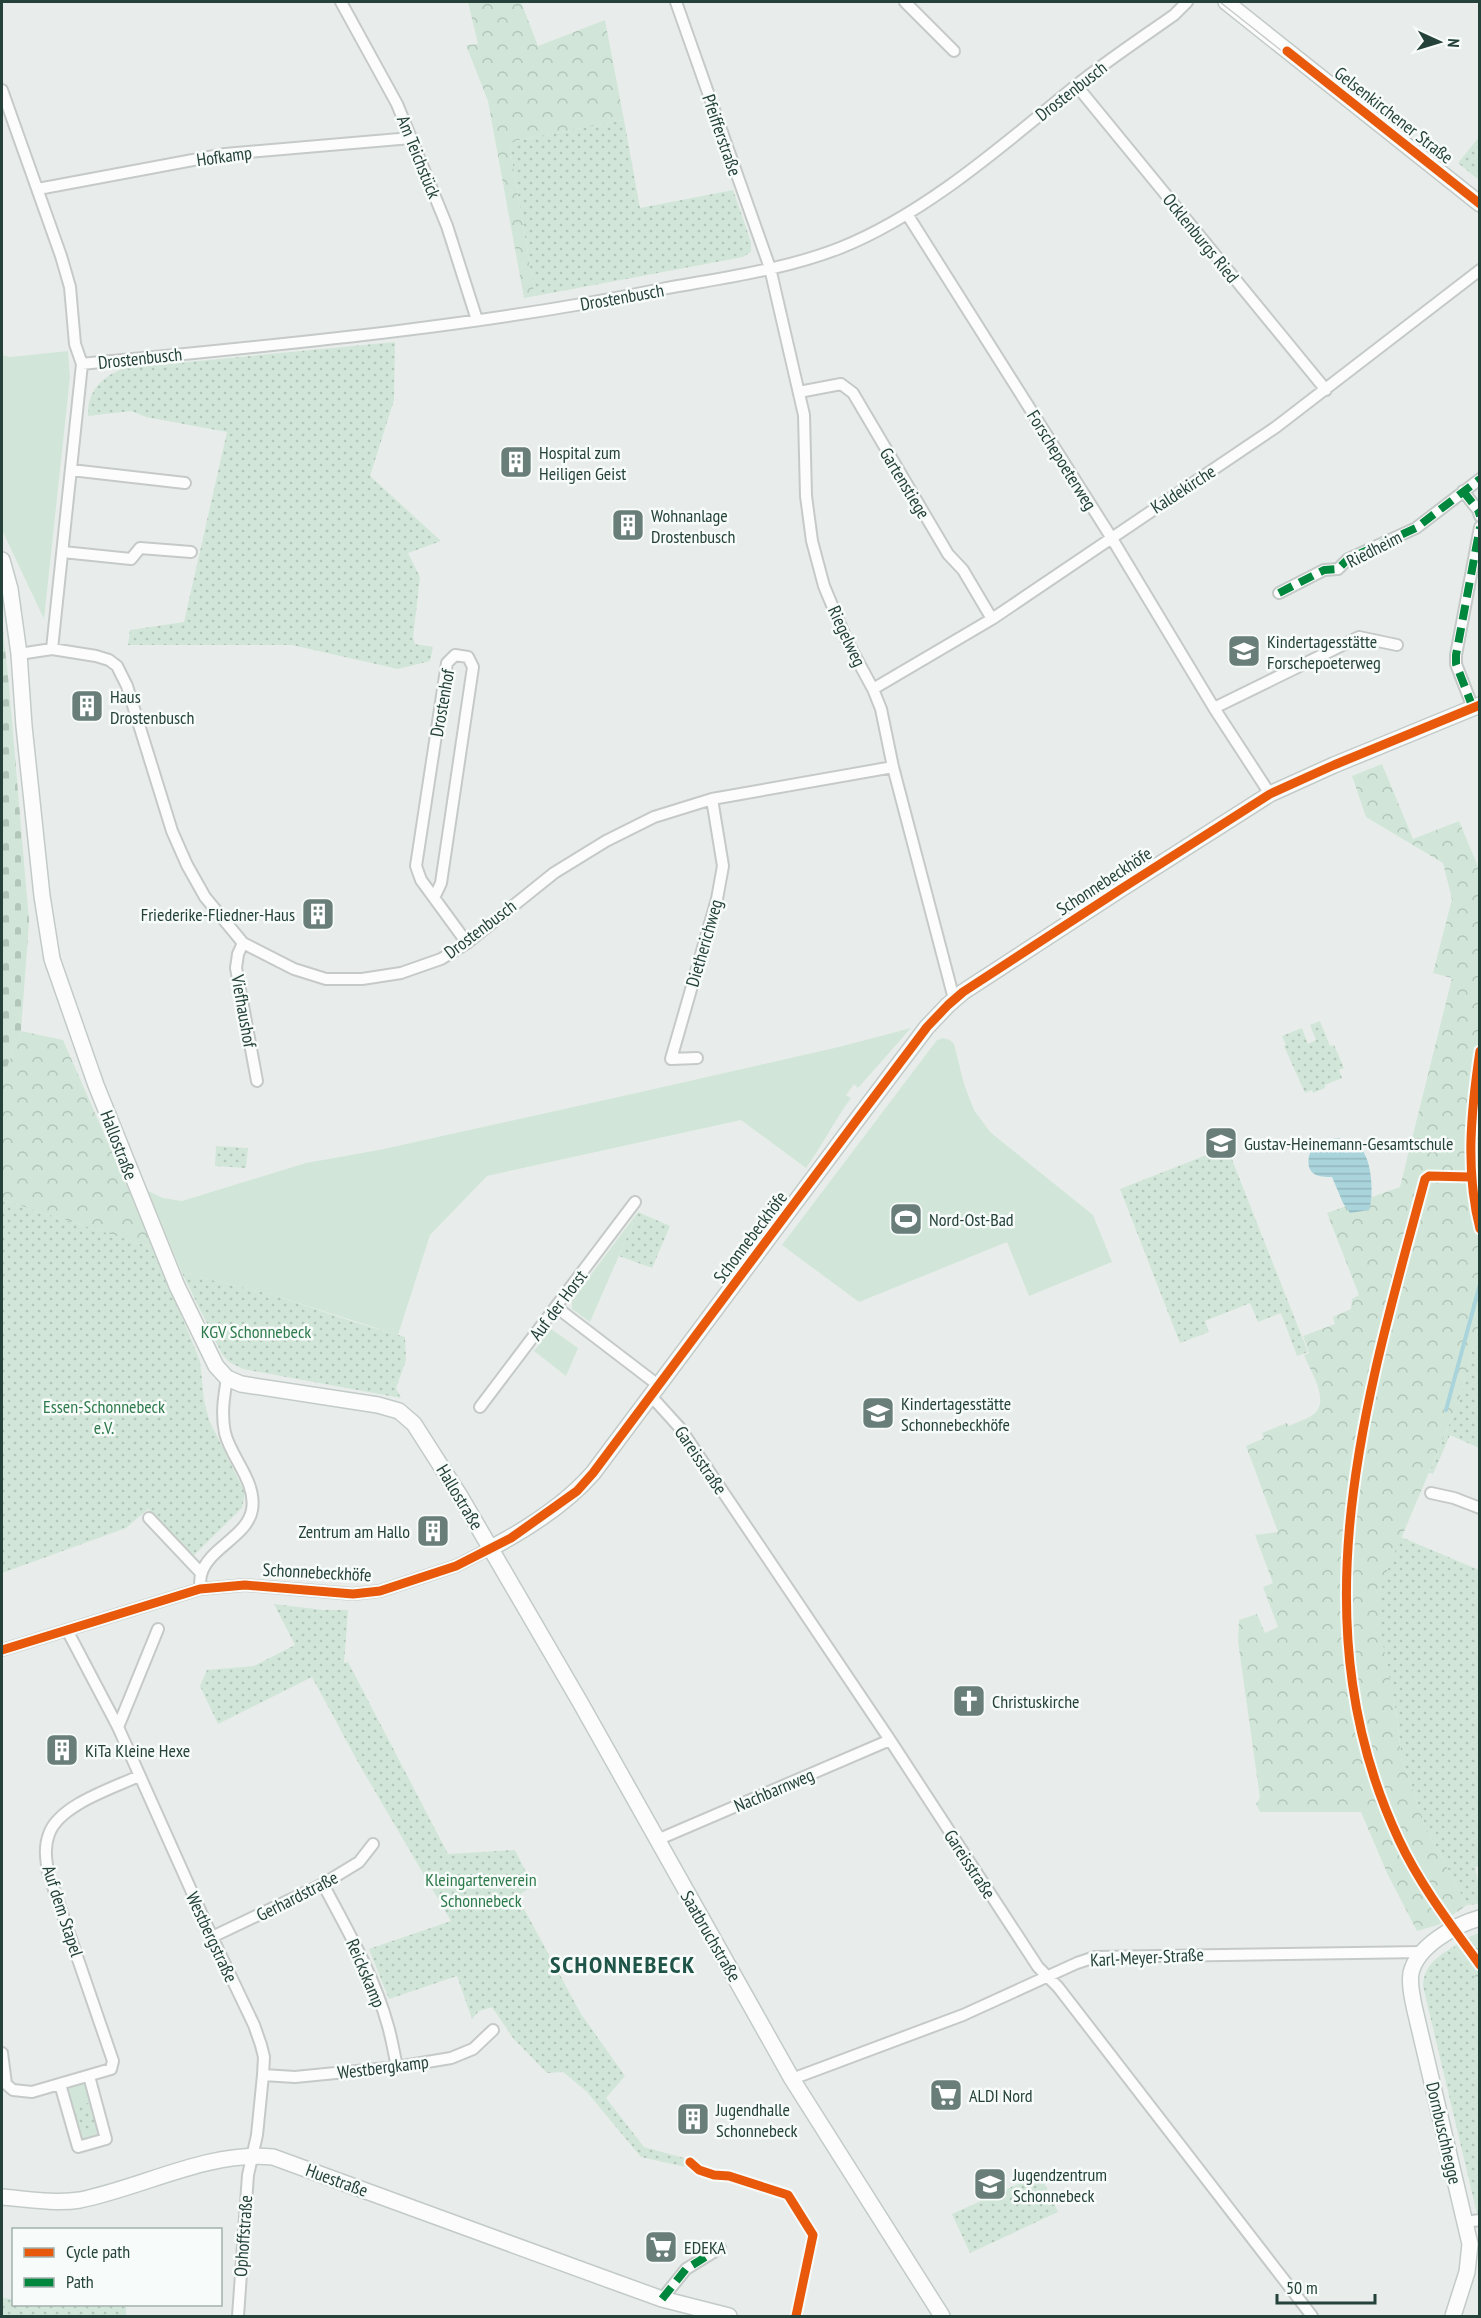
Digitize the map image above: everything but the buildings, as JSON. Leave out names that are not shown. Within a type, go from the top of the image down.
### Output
[{"type":"street","name":"Am Teichstück","points":[[341,2],[382,75],[411,138],[447,226],[477,320]]},
{"type":"street","name":"Pfeifferstraße","points":[[676,2],[770,268]]},
{"type":"street","points":[[905,2],[954,51]]},
{"type":"street","name":"Drostenbusch","points":[[52,649],[82,364],[388,334],[623,297],[770,268],[840,248],[908,214],[1005,144],[1076,85],[1174,15],[1187,2]]},
{"type":"street","name":"Gelsenkirchener Straße","points":[[1226,2],[1479,204]]},
{"type":"street","name":"Ocklenburgs Ried","points":[[1076,85],[1326,390]]},
{"type":"street","points":[[2,90],[70,287],[75,344],[82,364]]},
{"type":"street","name":"Hofkamp","points":[[38,189],[225,154],[411,138]]},
{"type":"street","name":"Forschepoeterweg","points":[[908,214],[1111,537],[1214,708],[1270,794]]},
{"type":"street","name":"Riegelweg","points":[[770,268],[804,415],[806,496],[812,541],[824,586],[847,641],[873,689],[880,709],[954,999]]},
{"type":"street","name":"Kaldekirche","points":[[873,689],[992,619],[1276,427],[1479,270]]},
{"type":"street","name":"Gartenstiege","points":[[799,392],[840,384],[852,393],[948,554],[963,570],[992,619]]},
{"type":"street","points":[[71,470],[185,483]]},
{"type":"street","name":"Riedheim","points":[[1279,593],[1324,570],[1338,569],[1348,559],[1416,528],[1479,479]]},
{"type":"street","points":[[1463,491],[1478,510],[1479,516]]},
{"type":"street","points":[[1476,706],[1456,664],[1455,655],[1479,527]]},
{"type":"street","points":[[63,552],[131,559],[140,548],[191,552]]},
{"type":"street","name":"Hallostraße","points":[[2,560],[10,589],[19,654],[24,726],[51,959],[96,1085],[155,1235],[207,1352],[227,1378],[241,1384],[399,1411],[414,1424],[491,1548]]},
{"type":"street","points":[[1214,708],[1359,637],[1397,645]]},
{"type":"street","name":"Drostenbusch","points":[[19,654],[52,649],[96,656],[109,660],[117,666],[127,686],[172,831],[205,897],[243,943],[294,969],[326,979],[362,979],[401,973],[441,959],[467,943],[554,873],[606,841],[654,817],[712,799],[893,766]]},
{"type":"street","name":"Drostenhof","points":[[434,898],[441,883],[473,667],[468,657],[455,654],[447,663],[416,866],[421,880],[434,898],[467,943]]},
{"type":"street","name":"Schonnebeckhöfe","points":[[2,1650],[200,1589],[245,1585],[353,1594],[380,1591],[456,1566],[511,1538],[577,1491],[655,1391],[927,1027],[954,999],[1270,794],[1476,706]]},
{"type":"street","name":"Dietherichweg","points":[[697,1058],[671,1059],[717,899],[723,866],[712,799]]},
{"type":"street","name":"Viefhaushof","points":[[243,943],[238,954],[236,968],[257,1081]]},
{"type":"street","name":"Auf der Horst","points":[[480,1407],[635,1202]]},
{"type":"street","points":[[556,1307],[655,1391]]},
{"type":"street","points":[[200,1589],[201,1573],[212,1557],[247,1522],[252,1512],[250,1489],[225,1434],[222,1407],[227,1378]]},
{"type":"street","name":"Gareisstraße","points":[[655,1391],[890,1740],[1029,1954],[1058,1987],[1312,2316]]},
{"type":"street","points":[[1431,1493],[1454,1498],[1479,1508]]},
{"type":"street","points":[[149,1518],[201,1573]]},
{"type":"street","name":"Saatbruchstraße","points":[[491,1548],[792,2079],[942,2316]]},
{"type":"street","points":[[118,1727],[158,1629]]},
{"type":"street","name":"Westbergstraße","points":[[67,1630],[118,1727],[212,1937],[255,2025],[264,2057],[253,2155]]},
{"type":"street","name":"Nachbarnweg","points":[[657,1840],[890,1740]]},
{"type":"street","name":"Auf dem Stapel","points":[[2,2054],[6,2084],[13,2090],[32,2092],[111,2069],[113,2061],[48,1872],[45,1853],[49,1832],[69,1811],[139,1776]]},
{"type":"street","name":"Gerhardstraße","points":[[212,1937],[323,1884],[359,1862],[373,1844]]},
{"type":"street","name":"Reickskamp","points":[[323,1884],[355,1942],[372,1982],[388,2026],[397,2067]]},
{"type":"street","points":[[1423,1952],[1462,1925],[1479,1918]]},
{"type":"street","name":"Karl-Meyer-Straße","points":[[792,2079],[952,2019],[1086,1959],[1107,1956],[1423,1952]]},
{"type":"street","name":"Dornbuschhegge","points":[[1423,1952],[1412,1969],[1411,1988],[1472,2221],[1469,2262],[1454,2316]]},
{"type":"street","name":"Westbergkamp","points":[[263,2075],[296,2077],[397,2067],[451,2058],[473,2049],[493,2030]]},
{"type":"street","points":[[60,2084],[78,2147],[106,2139],[90,2076]]},
{"type":"street","name":"Huestraße","points":[[2,2197],[76,2200],[220,2160],[253,2155],[273,2157],[662,2299],[729,2316]]},
{"type":"street","name":"Ophoffstraße","points":[[238,2316],[248,2175],[253,2155]]},
{"type":"street","points":[[662,2299],[686,2270],[720,2248]]},
{"type":"green space","points":[[468,2],[521,2],[538,46],[605,20],[624,120],[509,142],[535,296],[524,298],[488,101],[466,45],[478,44]]},
{"type":"green space","points":[[624,120],[640,208],[733,190],[751,242],[751,252],[743,257],[535,296],[509,142]]},
{"type":"green space","points":[[1479,137],[1479,180],[1458,163]]},
{"type":"green space","points":[[395,342],[394,400],[370,476],[441,541],[408,553],[420,577],[413,638],[415,644],[433,647],[430,661],[398,669],[292,645],[128,645],[130,630],[184,622],[227,432],[146,417],[131,411],[88,416],[90,399],[103,380],[125,368]]},
{"type":"green space","points":[[68,351],[70,377],[44,619],[2,530],[2,355],[10,357]]},
{"type":"green space","points":[[2,621],[29,921],[21,1031],[2,1080]]},
{"type":"green space","points":[[1382,764],[1413,839],[1459,821],[1479,869],[1479,1325],[1459,1401],[1379,1591],[1402,1758],[1425,1825],[1467,1905],[1438,1925],[1417,1931],[1387,1873],[1361,1812],[1260,1812],[1256,1804],[1260,1798],[1238,1641],[1239,1620],[1257,1614],[1265,1633],[1278,1627],[1263,1587],[1273,1583],[1255,1535],[1278,1532],[1246,1446],[1264,1438],[1262,1433],[1287,1423],[1289,1426],[1309,1417],[1319,1407],[1319,1392],[1304,1355],[1309,1353],[1303,1336],[1335,1324],[1333,1317],[1351,1309],[1352,1299],[1359,1295],[1327,1213],[1400,1187],[1452,978],[1433,973],[1452,899],[1443,863],[1366,817],[1352,776]]},
{"type":"green space","points":[[1320,1021],[1330,1046],[1334,1045],[1344,1068],[1339,1070],[1342,1078],[1313,1093],[1312,1090],[1305,1093],[1284,1046],[1286,1045],[1282,1036],[1302,1028],[1308,1044],[1316,1040],[1310,1025]]},
{"type":"green space","points":[[911,1028],[858,1088],[854,1084],[846,1095],[851,1098],[806,1168],[741,1120],[487,1176],[430,1235],[398,1335],[270,1294],[182,1273],[148,1191],[163,1198],[182,1201],[306,1163],[379,1150],[641,1092],[839,1047]]},
{"type":"green space","points":[[21,1031],[63,1040],[154,1248],[2,1200],[2,1080]]},
{"type":"green space","points":[[943,1038],[954,1044],[964,1084],[974,1110],[990,1132],[1093,1215],[1112,1262],[1029,1296],[1007,1242],[859,1302],[782,1245],[937,1040]]},
{"type":"green space","points":[[216,1146],[248,1148],[246,1168],[215,1166]]},
{"type":"green space","points":[[1227,1147],[1308,1352],[1297,1356],[1281,1313],[1258,1322],[1250,1303],[1205,1321],[1209,1332],[1180,1343],[1120,1189]]},
{"type":"green space","name":"Essen-Schonnebeck e.V.","points":[[2,1200],[154,1248],[200,1361],[204,1400],[209,1420],[245,1493],[242,1508],[194,1555],[148,1509],[126,1528],[2,1573]]},
{"type":"green space","points":[[638,1212],[590,1322],[572,1309],[572,1300]]},
{"type":"green space","points":[[638,1212],[670,1226],[652,1268],[619,1256]]},
{"type":"green space","name":"KGV Schonnebeck","points":[[182,1273],[270,1294],[405,1337],[406,1360],[396,1388],[401,1398],[243,1369],[229,1362],[222,1354]]},
{"type":"green space","points":[[1479,1325],[1479,1448],[1450,1435],[1433,1474],[1429,1473],[1459,1401]]},
{"type":"green space","points":[[551,1329],[578,1348],[566,1376],[534,1351]]},
{"type":"green space","points":[[1401,1537],[1479,1570],[1480,1866],[1475,1867],[1479,1885],[1478,1904],[1467,1905],[1425,1825],[1402,1758],[1395,1706],[1379,1623],[1379,1591]]},
{"type":"green space","name":"Kleingartenverein Schonnebeck","points":[[274,1604],[323,1610],[348,1610],[344,1663],[348,1662],[448,1854],[515,1850],[533,1886],[517,1896],[581,2014],[625,2076],[606,2098],[644,2147],[702,2163],[699,2170],[641,2157],[586,2091],[563,2072],[547,2073],[513,2038],[492,2007],[479,2011],[472,2019],[457,1976],[389,1999],[369,1949],[451,1921],[359,1764],[312,1677],[218,1724],[200,1686],[207,1670],[254,1666],[295,1645]]},
{"type":"green space","points":[[1479,1933],[1479,1982],[1454,1946]]},
{"type":"green space","points":[[1454,1946],[1479,1982],[1479,2222],[1423,1986],[1429,1967]]},
{"type":"green space","points":[[87,2081],[103,2137],[79,2144],[63,2086]]},
{"type":"green space","points":[[91,2102],[98,2127],[79,2132],[72,2108]]},
{"type":"green space","points":[[1040,2174],[1058,2212],[970,2253],[952,2214]]},
{"type":"green space","points":[[2,2298],[12,2299],[12,2306],[126,2306],[126,2316],[2,2316]]},
{"type":"water","points":[[1336,1138],[1353,1143],[1365,1155],[1371,1179],[1369,1210],[1350,1213],[1332,1177],[1317,1175],[1309,1167],[1314,1145]]},
{"type":"waterway","points":[[1446,1410],[1480,1284]]},
{"type":"tram line","points":[[1220,2],[1480,208]]},
{"type":"marked path","points":[[1279,593],[1324,570],[1338,569],[1348,559],[1416,528],[1480,479]]},
{"type":"marked path","points":[[1463,491],[1480,516]]},
{"type":"marked path","points":[[1473,708],[1456,664],[1456,655],[1480,527]]},
{"type":"marked path","points":[[662,2299],[686,2269],[720,2248]]},
{"type":"cycle path","points":[[1287,51],[1480,204]]},
{"type":"cycle path","points":[[2,1650],[200,1589],[245,1585],[353,1594],[380,1591],[456,1566],[511,1538],[577,1491],[593,1473],[927,1027],[963,992],[1270,794],[1480,705]]},
{"type":"cycle path","points":[[1480,1051],[1471,1140],[1472,1185],[1480,1229]]},
{"type":"cycle path","points":[[1470,1177],[1429,1176],[1425,1179],[1382,1344],[1364,1427],[1351,1510],[1346,1592],[1351,1675],[1368,1758],[1407,1857],[1436,1904],[1480,1965]]},
{"type":"cycle path","points":[[690,2162],[699,2170],[714,2175],[729,2176],[788,2195],[813,2235],[796,2316]]},
{"type":"place","name":"Hospital zum Heiligen Geist","points":[[516,462]]},
{"type":"place","name":"Wohnanlage Drostenbusch","points":[[628,525]]},
{"type":"place","name":"Kindertagesstätte Forschepoeterweg","points":[[1244,651]]},
{"type":"place","name":"Haus Drostenbusch","points":[[87,706]]},
{"type":"place","name":"Friederike-Fliedner-Haus","points":[[318,914]]},
{"type":"place","name":"Gustav-Heinemann-Gesamtschule","points":[[1221,1143]]},
{"type":"place","name":"Nord-Ost-Bad","points":[[906,1219]]},
{"type":"place","name":"Kindertagesstätte Schonnebeckhöfe","points":[[878,1413]]},
{"type":"place","name":"Zentrum am Hallo","points":[[433,1531]]},
{"type":"place","name":"Christuskirche","points":[[969,1701]]},
{"type":"place","name":"KiTa Kleine Hexe","points":[[62,1750]]},
{"type":"place","name":"ALDI Nord","points":[[946,2095]]},
{"type":"place","name":"Jugendhalle Schonnebeck","points":[[693,2119]]},
{"type":"place","name":"Jugendzentrum Schonnebeck","points":[[990,2184]]},
{"type":"place","name":"EDEKA","points":[[661,2247]]},
{"type":"district","name":"SCHONNEBECK","points":[[623,1964]]}]
